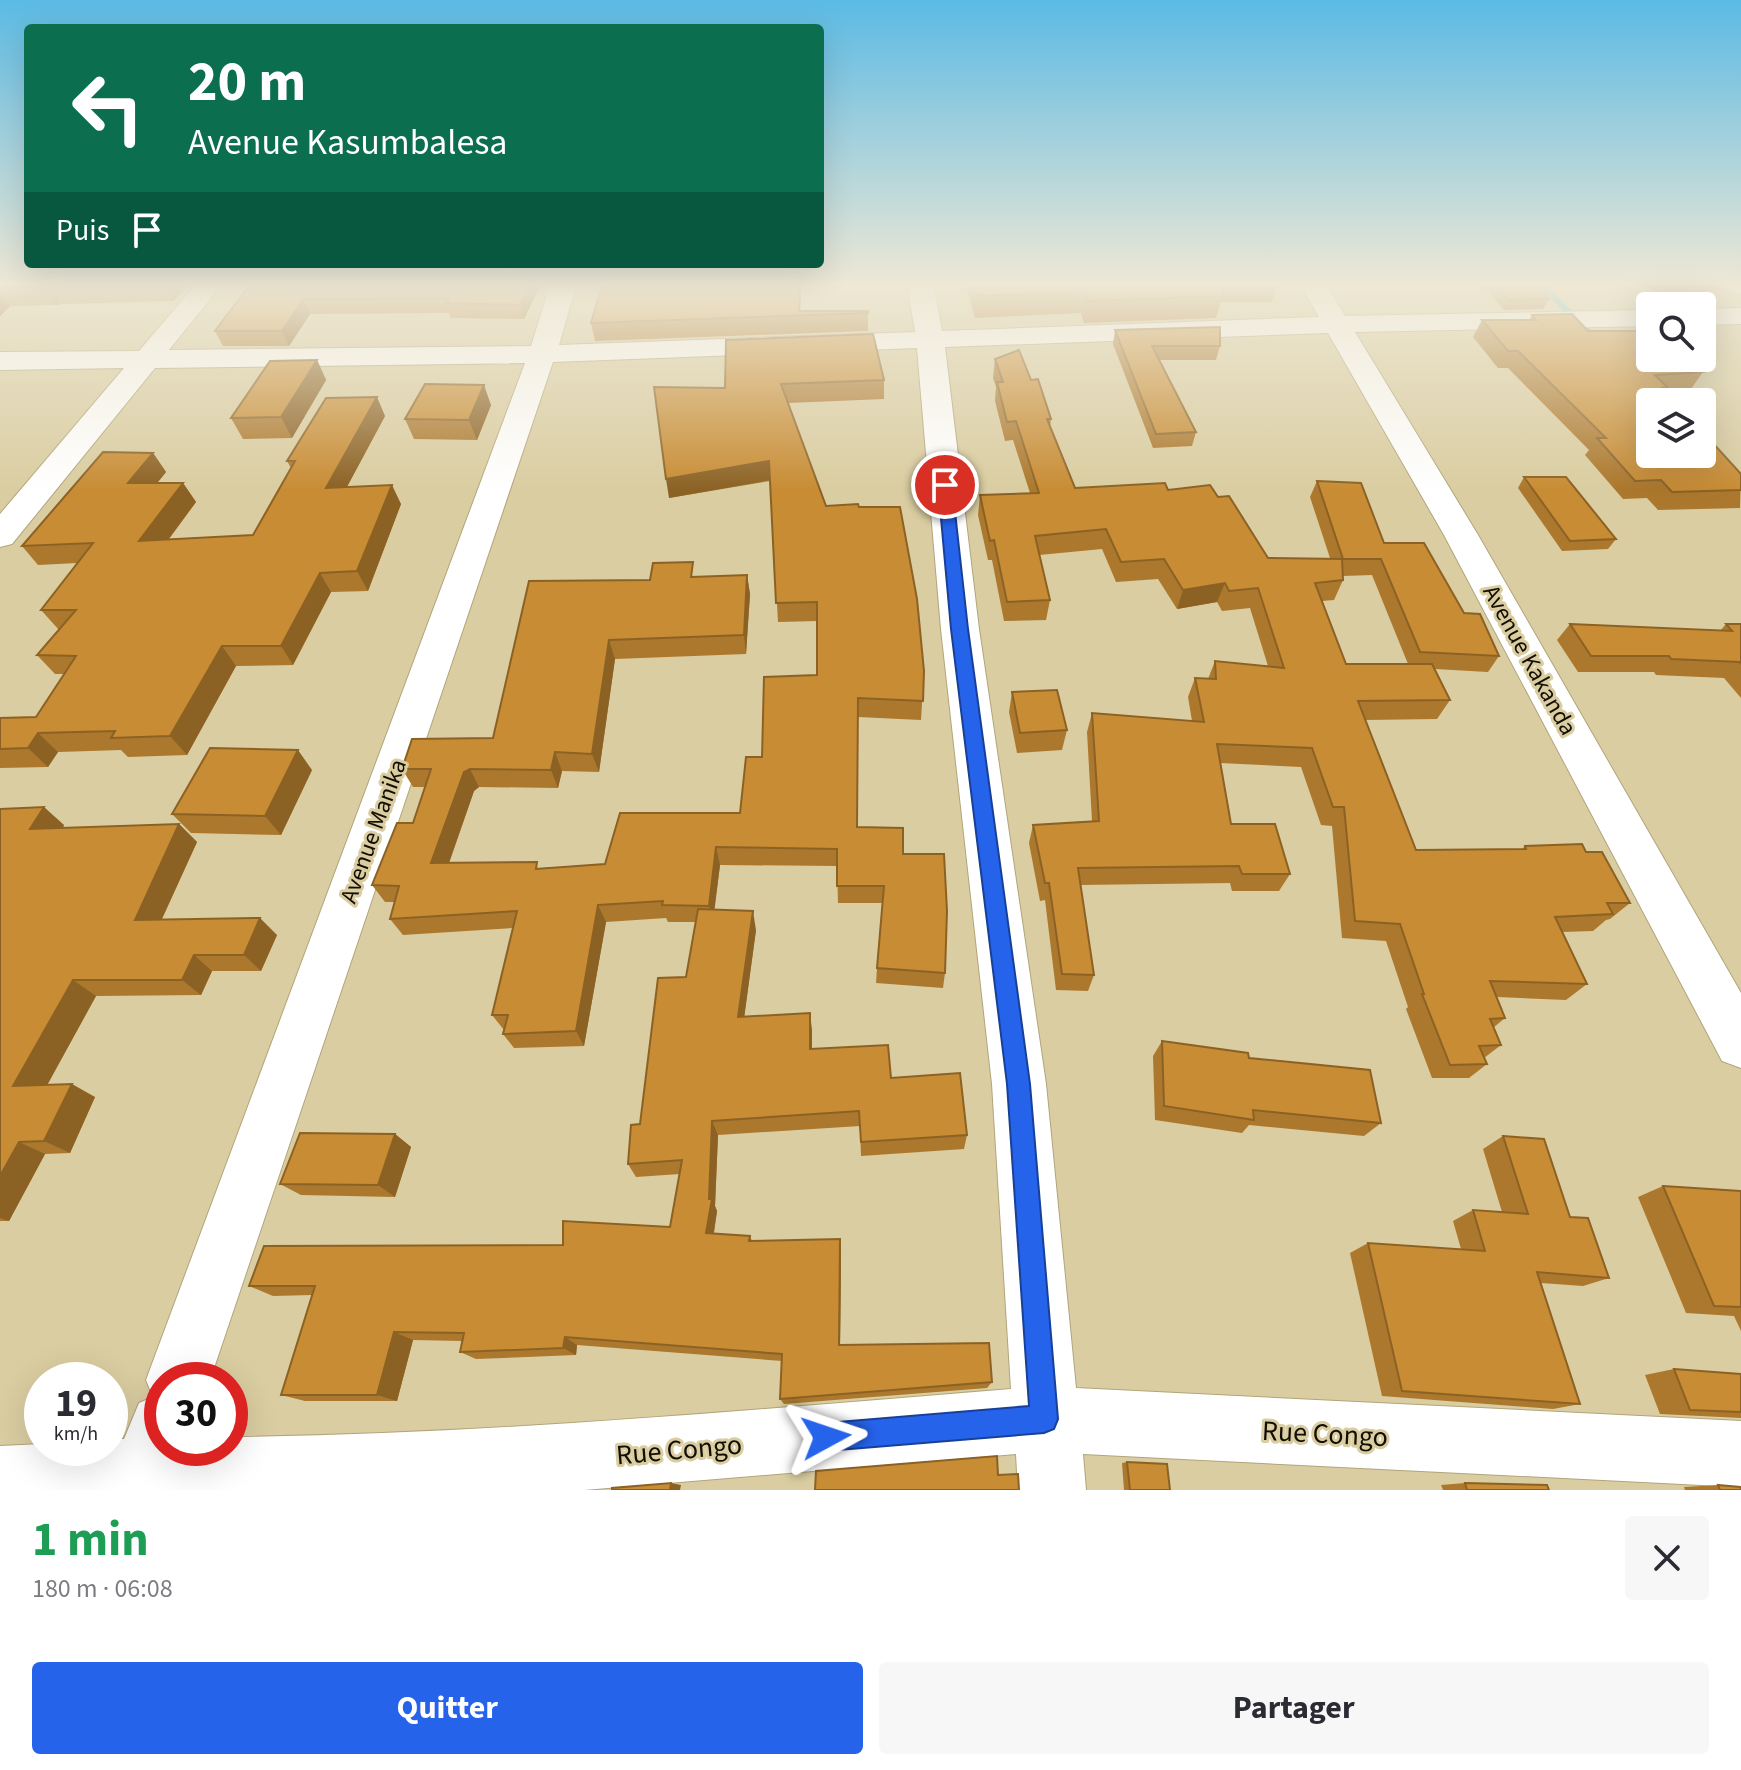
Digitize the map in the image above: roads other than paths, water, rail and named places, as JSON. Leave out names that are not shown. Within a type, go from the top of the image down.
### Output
[{"type":"street","points":[[0,536],[153,352]]},
{"type":"street","points":[[0,361],[622,352]]},
{"type":"street","points":[[931,352],[960,629],[1019,1084],[1052,1490]]},
{"type":"street","name":"Avenue Kakanda","points":[[1356,352],[1461,535],[1741,1043]]},
{"type":"street","name":"Avenue Manika","points":[[184,1362],[542,354]]},
{"type":"street","name":"Rue Congo","points":[[248,1464],[395,1468],[608,1455],[1044,1419],[1741,1454]]},
{"type":"street","name":"Rue Congo","points":[[0,1480],[144,1463]]}]
